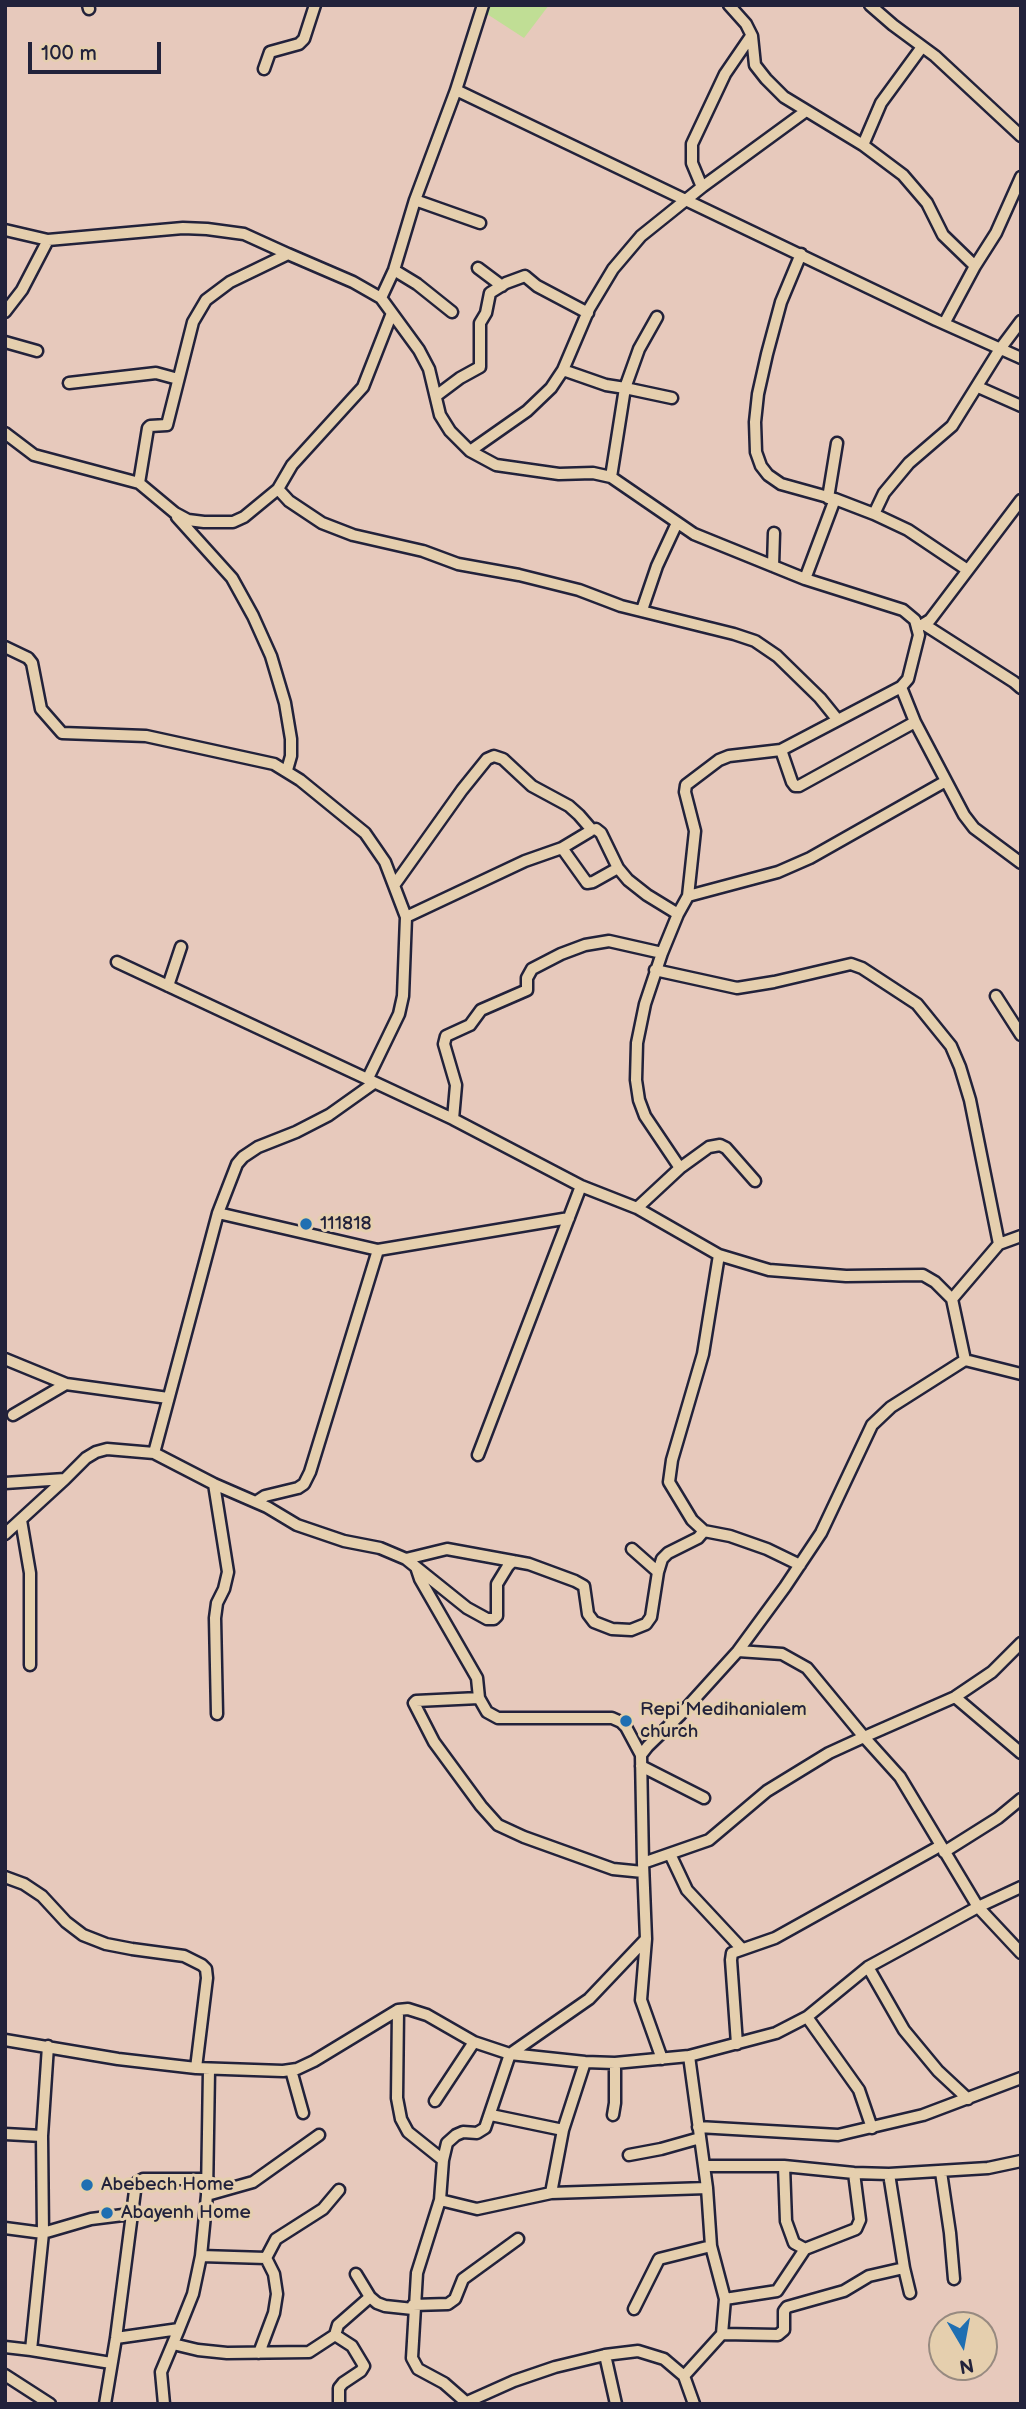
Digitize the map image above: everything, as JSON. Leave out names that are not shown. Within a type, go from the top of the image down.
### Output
[{"type":"street","points":[[264,69],[270,52],[299,44],[304,39],[315,5]]},
{"type":"street","points":[[381,298],[394,270],[415,200],[456,90],[483,5]]},
{"type":"street","points":[[730,5],[746,23],[751,36],[755,65],[784,97],[863,145],[903,175],[927,203],[943,235],[975,266]]},
{"type":"street","points":[[870,5],[922,47],[1021,136]]},
{"type":"street","points":[[702,187],[692,163],[692,144],[725,74],[751,36]]},
{"type":"street","points":[[863,145],[881,103],[922,47]]},
{"type":"street","points":[[456,90],[1021,358]]},
{"type":"street","points":[[470,452],[527,411],[551,388],[563,370],[587,313],[612,269],[640,236],[806,111]]},
{"type":"street","points":[[945,322],[996,233],[1021,177]]},
{"type":"street","points":[[415,200],[480,223]]},
{"type":"street","points":[[5,230],[48,240],[183,228],[244,234],[343,278],[381,298],[393,313],[429,369],[440,415],[450,431],[470,452],[496,465],[559,474],[593,473],[611,477],[694,534],[806,579],[903,610],[921,626],[1014,681],[1021,688]]},
{"type":"street","points":[[5,312],[22,290],[48,240]]},
{"type":"street","points":[[139,483],[148,428],[167,425],[192,322],[206,300],[230,282],[288,254]]},
{"type":"street","points":[[801,254],[781,302],[758,394],[756,452],[761,466],[781,484],[874,514],[908,530],[967,569]]},
{"type":"street","points":[[478,268],[502,286]]},
{"type":"street","points":[[394,270],[452,312]]},
{"type":"street","points":[[436,396],[480,367],[480,323],[486,313],[490,293],[502,286],[525,276],[537,286],[587,313]]},
{"type":"street","points":[[175,513],[188,520],[233,522],[262,504],[278,489],[292,465],[363,387],[393,313]]},
{"type":"street","points":[[611,477],[625,388],[639,349],[657,317]]},
{"type":"street","points":[[874,514],[884,493],[909,463],[953,426],[1000,349],[1021,321]]},
{"type":"street","points":[[5,342],[37,351]]},
{"type":"street","points":[[563,370],[606,385],[672,398]]},
{"type":"street","points":[[69,383],[156,373],[178,379]]},
{"type":"street","points":[[978,387],[1021,407]]},
{"type":"street","points":[[5,433],[34,455],[139,483],[175,513],[232,578],[271,656],[285,703],[291,739],[291,756],[287,770]]},
{"type":"street","points":[[806,579],[832,499],[837,443]]},
{"type":"street","points":[[278,489],[289,501],[322,523],[353,535],[423,551],[458,564],[579,590],[621,606],[755,641],[777,656],[820,698],[837,719]]},
{"type":"street","points":[[680,1168],[645,1116],[636,1080],[637,1043],[645,1004],[655,970],[688,896],[695,831],[685,792],[686,785],[697,775],[729,756],[781,750],[901,687],[908,679],[921,626],[1021,500]]},
{"type":"street","points":[[642,610],[657,565],[677,523]]},
{"type":"street","points":[[773,566],[774,533]]},
{"type":"street","points":[[5,647],[32,663],[41,709],[62,733],[146,736],[274,764],[287,770],[365,833],[386,862],[406,917],[405,979],[401,1005],[371,1081],[329,1115],[258,1147],[237,1164],[218,1213],[154,1453]]},
{"type":"street","points":[[901,687],[915,722],[974,828],[1021,863]]},
{"type":"street","points":[[781,750],[792,782],[794,786],[799,786],[915,722]]},
{"type":"street","points":[[395,884],[462,790],[487,759],[494,756],[503,759],[532,786],[569,806],[592,830],[601,833],[618,868],[647,895],[678,914]]},
{"type":"street","points":[[688,896],[778,872],[810,858],[946,781]]},
{"type":"street","points":[[406,917],[525,861],[562,848],[592,830]]},
{"type":"street","points":[[562,848],[587,883],[618,868]]},
{"type":"street","points":[[453,1119],[456,1085],[444,1044],[446,1036],[470,1025],[481,1010],[527,990],[527,978],[532,970],[561,954],[585,945],[609,941],[662,953]]},
{"type":"street","points":[[169,986],[181,947]]},
{"type":"street","points":[[117,962],[453,1119],[581,1186],[637,1208],[719,1255],[769,1270],[846,1276],[923,1275],[935,1282],[952,1299],[965,1360]]},
{"type":"street","points":[[655,970],[737,988],[851,964],[917,1004],[951,1046],[960,1067],[970,1100],[999,1244]]},
{"type":"street","points":[[996,996],[1021,1035]]},
{"type":"street","points":[[637,1208],[680,1168],[709,1147],[720,1145],[726,1148],[755,1181]]},
{"type":"street","points":[[478,1455],[581,1186]]},
{"type":"street","points":[[218,1213],[378,1250],[569,1217]]},
{"type":"street","points":[[952,1299],[999,1244],[1021,1236]]},
{"type":"street","points":[[256,1502],[265,1496],[298,1488],[304,1484],[310,1472],[378,1250]]},
{"type":"street","points":[[719,1255],[703,1354],[669,1482],[692,1520],[704,1531],[742,1540],[800,1565]]},
{"type":"street","points":[[5,1359],[66,1384],[168,1398]]},
{"type":"street","points":[[641,1761],[648,1746],[738,1651],[800,1565],[835,1506],[872,1425],[891,1407],[965,1360],[1021,1374]]},
{"type":"street","points":[[13,1415],[66,1384]]},
{"type":"street","points":[[5,1534],[86,1458],[96,1451],[107,1449],[154,1453],[256,1502],[297,1525],[344,1541],[380,1548],[405,1559],[467,1608],[491,1619],[497,1616],[497,1584],[513,1561]]},
{"type":"street","points":[[5,1483],[65,1479]]},
{"type":"street","points":[[214,1484],[228,1572],[217,1603],[215,1618],[217,1714]]},
{"type":"street","points":[[20,1520],[30,1573],[30,1665]]},
{"type":"street","points":[[405,1559],[447,1549],[529,1564],[581,1584],[586,1589],[590,1618],[605,1627],[621,1630],[639,1628],[646,1624],[651,1617],[657,1572],[662,1559],[668,1553],[698,1538],[704,1531]]},
{"type":"street","points":[[632,1549],[657,1572]]},
{"type":"street","points":[[416,1566],[420,1579],[477,1678],[479,1698],[487,1712],[498,1718],[612,1718],[626,1727],[641,1761],[646,1939],[641,2000],[662,2059]]},
{"type":"street","points":[[479,1698],[414,1703],[435,1742],[498,1825],[613,1869],[643,1868],[670,1854],[709,1840],[767,1791],[829,1753],[955,1697],[992,1672],[1021,1643]]},
{"type":"street","points":[[738,1651],[782,1654],[807,1668],[900,1777],[978,1907],[1021,1953]]},
{"type":"street","points":[[955,1697],[1021,1753]]},
{"type":"street","points":[[641,1761],[704,1798]]},
{"type":"street","points":[[737,2044],[732,1953],[775,1938],[998,1818],[1021,1799]]},
{"type":"street","points":[[670,1854],[687,1890],[743,1949]]},
{"type":"street","points":[[5,1877],[42,1896],[66,1922],[83,1935],[119,1947],[184,1956],[202,1965],[206,1969],[207,1978],[196,2068]]},
{"type":"street","points":[[5,2040],[118,2059],[209,2070],[291,2070],[314,2061],[398,2010],[408,2009],[427,2015],[474,2042],[510,2054],[615,2063],[688,2056],[776,2034],[807,2017],[869,1967],[978,1907],[1021,1887]]},
{"type":"street","points":[[646,1939],[589,1999],[510,2054],[491,2115],[481,2130],[477,2133],[463,2132],[451,2139],[445,2148],[440,2200],[417,2273],[412,2358],[414,2365],[444,2383],[467,2403],[514,2381],[555,2367],[604,2355],[638,2351],[664,2359],[684,2376],[694,2404]]},
{"type":"street","points":[[869,1967],[904,2030],[938,2071],[968,2099]]},
{"type":"street","points":[[398,2010],[397,2098],[401,2119],[408,2132],[443,2160]]},
{"type":"street","points":[[807,2017],[859,2090],[872,2129]]},
{"type":"street","points":[[435,2101],[474,2042]]},
{"type":"street","points":[[32,2350],[43,2232],[42,2136],[48,2046]]},
{"type":"street","points":[[684,2376],[722,2334],[724,2299],[711,2246],[707,2188],[688,2056]]},
{"type":"street","points":[[551,2193],[562,2130],[585,2062]]},
{"type":"street","points":[[613,2115],[615,2063]]},
{"type":"street","points":[[164,2404],[161,2372],[193,2294],[201,2256],[208,2179],[209,2070]]},
{"type":"street","points":[[291,2070],[303,2113]]},
{"type":"street","points":[[698,2127],[838,2135],[923,2115],[1021,2078]]},
{"type":"street","points":[[491,2115],[562,2130]]},
{"type":"street","points":[[5,2134],[42,2136]]},
{"type":"street","points":[[207,2195],[253,2182],[319,2135]]},
{"type":"street","points":[[629,2155],[700,2138]]},
{"type":"street","points":[[704,2166],[784,2166],[854,2174],[889,2174],[988,2168],[1021,2161]]},
{"type":"street","points":[[784,2166],[786,2221],[793,2243],[805,2249]]},
{"type":"street","points":[[941,2172],[954,2279]]},
{"type":"street","points":[[724,2299],[778,2291],[805,2249],[859,2226],[854,2174]]},
{"type":"street","points":[[889,2174],[909,2292]]},
{"type":"street","points":[[104,2404],[117,2338],[131,2214],[138,2180],[208,2179]]},
{"type":"street","points":[[440,2200],[477,2209],[551,2193],[707,2188]]},
{"type":"street","points":[[266,2258],[276,2239],[323,2208],[339,2190]]},
{"type":"street","points":[[5,2228],[43,2232],[91,2219],[131,2214]]},
{"type":"street","points":[[356,2274],[370,2297],[385,2306],[448,2304],[455,2299],[463,2279],[518,2239]]},
{"type":"street","points":[[634,2309],[659,2259],[711,2246]]},
{"type":"street","points":[[201,2256],[266,2258]]},
{"type":"street","points":[[260,2353],[274,2313],[277,2294],[274,2274],[266,2258]]},
{"type":"street","points":[[722,2334],[778,2334],[784,2330],[784,2311],[787,2307],[844,2291],[869,2276],[904,2268]]},
{"type":"street","points":[[173,2344],[198,2350],[309,2352],[335,2335],[338,2325],[370,2297]]},
{"type":"street","points":[[117,2338],[179,2329]]},
{"type":"street","points":[[335,2335],[352,2346],[365,2366],[339,2388],[339,2404]]},
{"type":"street","points":[[5,2347],[111,2363]]},
{"type":"street","points":[[604,2355],[616,2404]]},
{"type":"street","points":[[5,2375],[50,2404]]},
{"type":"green space","points":[[489,5],[549,5],[524,38],[487,14]]},
{"type":"place","name":"111818","points":[[306,1224]]},
{"type":"place","name":"Repi Medihanialem church","points":[[626,1721]]},
{"type":"place","name":"Abebech Home","points":[[87,2185]]},
{"type":"place","name":"Abayenh Home","points":[[107,2213]]}]
